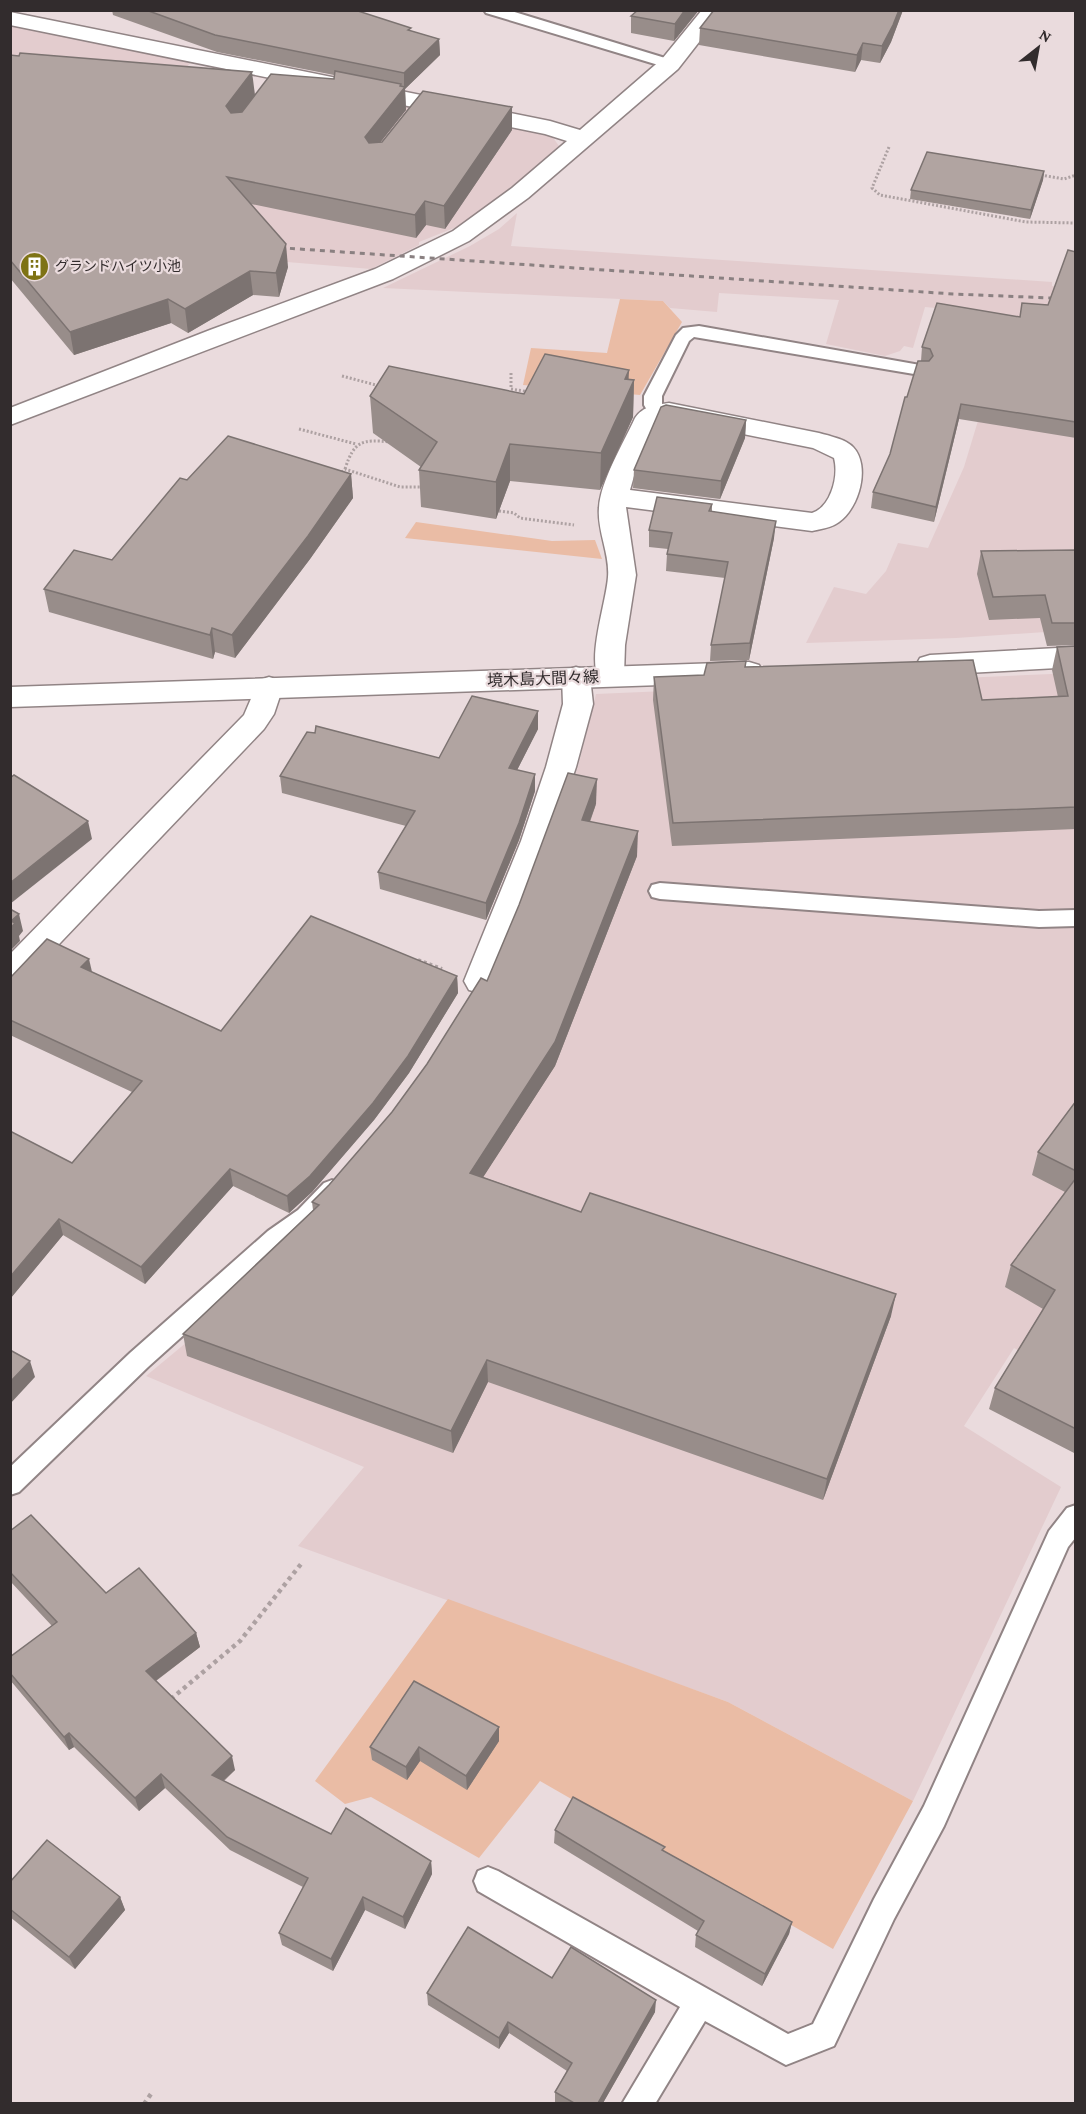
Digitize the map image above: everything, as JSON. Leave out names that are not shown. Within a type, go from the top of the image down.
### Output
[{"type":"street","points":[[10,417],[219,335],[312,303],[419,257],[461,236],[494,213],[584,139],[670,64],[714,10]]},
{"type":"street","points":[[10,18],[417,109],[550,128],[584,139]]},
{"type":"street","points":[[610,675],[611,645],[622,575],[612,508],[615,497],[621,476],[648,418],[657,413],[669,411],[819,441],[837,448],[846,455],[850,470],[838,507],[822,521],[799,522],[615,497]]},
{"type":"street","points":[[903,666],[1076,657]]},
{"type":"street","name":"境木島大間々線","points":[[10,697],[773,671]]},
{"type":"street","points":[[475,990],[536,840],[561,767],[578,704],[576,677]]},
{"type":"street","points":[[10,975],[254,722],[269,687]]},
{"type":"lane","points":[[491,10],[670,64]]},
{"type":"lane","points":[[657,413],[653,405],[653,396],[682,339],[689,332],[699,331],[920,370]]},
{"type":"lane","points":[[660,891],[1039,919],[1076,918]]},
{"type":"lane","points":[[10,1484],[139,1360],[276,1238],[318,1206],[346,1173]]},
{"type":"lane","points":[[488,1881],[786,2050],[823,2035],[884,1909],[934,1816],[1058,1539],[1076,1516]]},
{"type":"lane","points":[[637,2103],[700,2002]]},
{"type":"path","points":[[889,147],[872,188],[880,195],[1026,222],[1076,224]]},
{"type":"path","points":[[1041,175],[1064,179],[1076,175]]},
{"type":"path","points":[[511,373],[511,389],[536,393]]},
{"type":"path","points":[[342,376],[376,385],[381,393]]},
{"type":"path","points":[[299,429],[356,444]]},
{"type":"path","points":[[337,477],[345,469],[350,450],[361,441],[396,443]]},
{"type":"path","points":[[345,469],[400,487],[426,487]]},
{"type":"path","points":[[499,511],[514,513],[520,518],[582,526]]},
{"type":"path","points":[[411,957],[464,977],[475,990]]},
{"type":"path","points":[[170,1700],[240,1641],[301,1564]]},
{"type":"path","points":[[144,2103],[153,2091]]},
{"type":"shaded area","points":[[10,24],[191,62],[177,80],[238,131],[292,82],[551,135],[559,146],[496,202],[459,226],[419,242],[419,245],[371,269],[11,239]]},
{"type":"shaded area","points":[[517,213],[511,246],[1052,282],[1052,286],[1075,287],[1075,630],[956,638],[806,643],[834,587],[866,594],[886,571],[898,543],[928,548],[964,467],[1010,315],[925,307],[913,348],[904,346],[900,351],[885,356],[826,344],[839,300],[719,293],[717,312],[670,308],[663,301],[383,288],[470,246],[499,229]]},
{"type":"shaded area","points":[[620,299],[663,301],[682,322],[640,395],[523,385],[531,348],[607,353]]},
{"type":"shaded area","points":[[416,522],[552,541],[595,540],[602,559],[405,538]]},
{"type":"shaded area","points":[[1075,673],[1075,1378],[1014,1348],[964,1426],[1061,1487],[913,1801],[728,1702],[298,1546],[364,1467],[146,1376],[187,1342],[480,1023],[578,767],[596,694]]},
{"type":"shaded area","points":[[448,1599],[728,1702],[913,1801],[833,1949],[540,1781],[479,1858],[371,1797],[345,1804],[315,1781]]},
{"type":"building","points":[[146,10],[355,10],[439,39],[404,73],[215,35]]},
{"type":"building","points":[[638,10],[685,10],[675,24],[631,16]]},
{"type":"building","points":[[714,10],[899,10],[882,46],[863,43],[857,55],[700,28]]},
{"type":"building","points":[[20,53],[252,72],[226,106],[231,113],[242,112],[271,74],[334,79],[335,71],[401,84],[400,86],[405,87],[365,137],[369,143],[382,142],[423,91],[512,107],[444,206],[425,201],[415,215],[227,177],[286,244],[276,273],[250,271],[185,309],[168,299],[70,332],[10,260],[10,55],[19,56]]},
{"type":"building","points":[[927,152],[1044,171],[1031,210],[911,190]]},
{"type":"building","points":[[1068,250],[1076,252],[1076,422],[961,404],[936,507],[873,492],[890,454],[905,397],[907,397],[918,361],[929,361],[933,356],[930,349],[922,347],[937,303],[1020,317],[1022,303],[1048,305]]},
{"type":"building","points":[[545,354],[629,370],[625,379],[634,380],[601,453],[510,444],[496,482],[419,470],[437,442],[370,396],[389,366],[524,394]]},
{"type":"building","points":[[666,405],[746,420],[721,481],[634,470],[661,407]]},
{"type":"building","points":[[228,436],[351,474],[308,536],[232,635],[212,628],[210,635],[44,589],[74,550],[112,560],[180,478],[187,480]]},
{"type":"building","points":[[657,497],[712,504],[709,511],[776,521],[750,643],[711,645],[728,562],[667,554],[672,533],[649,530]]},
{"type":"building","points":[[1076,550],[1076,623],[1052,623],[1045,595],[993,597],[981,551]]},
{"type":"building","points":[[1076,646],[1076,807],[673,823],[654,677],[704,675],[707,663],[746,661],[745,667],[973,660],[982,700],[1068,696],[1057,647]]},
{"type":"building","points":[[472,696],[538,711],[509,768],[535,774],[519,823],[486,903],[378,872],[415,811],[280,776],[307,732],[315,733],[316,726],[439,758]]},
{"type":"building","points":[[568,773],[597,779],[582,820],[638,831],[555,1042],[470,1173],[581,1212],[590,1193],[896,1294],[827,1479],[487,1360],[451,1431],[183,1334],[319,1205],[312,1202],[392,1112],[427,1064],[481,978],[487,981],[519,905]]},
{"type":"building","points":[[14,775],[88,821],[10,883],[10,778]]},
{"type":"building","points":[[10,909],[19,914],[11,921],[15,923],[10,929]]},
{"type":"building","points":[[311,916],[457,976],[408,1056],[373,1103],[310,1176],[287,1196],[230,1169],[141,1267],[59,1219],[10,1277],[10,1131],[72,1163],[142,1081],[10,1020],[10,978],[47,939],[89,959],[81,967],[221,1031]]},
{"type":"building","points":[[1076,1101],[1076,1171],[1038,1152]]},
{"type":"building","points":[[1076,1178],[1076,1429],[995,1388],[1055,1290],[1011,1265]]},
{"type":"building","points":[[10,1350],[30,1361],[10,1382]]},
{"type":"building","points":[[31,1515],[106,1593],[139,1568],[196,1633],[146,1671],[232,1756],[212,1775],[331,1834],[346,1808],[431,1861],[403,1917],[363,1897],[331,1959],[279,1933],[308,1878],[227,1837],[161,1774],[135,1798],[69,1733],[64,1737],[10,1673],[10,1657],[57,1622],[10,1572],[10,1531]]},
{"type":"building","points":[[414,1681],[499,1727],[466,1776],[419,1747],[406,1767],[370,1747]]},
{"type":"building","points":[[573,1797],[665,1847],[662,1850],[792,1922],[765,1974],[696,1935],[704,1921],[555,1830]]},
{"type":"building","points":[[47,1840],[120,1897],[69,1957],[10,1909],[10,1882]]},
{"type":"building","points":[[468,1927],[552,1978],[571,1947],[656,2000],[598,2103],[574,2103],[555,2092],[572,2063],[508,2022],[499,2038],[427,1993]]},
{"type":"railway","points":[[270,247],[953,294],[1076,299]]},
{"type":"place","name":"グランドハイツ小池","points":[[34,266]]}]
